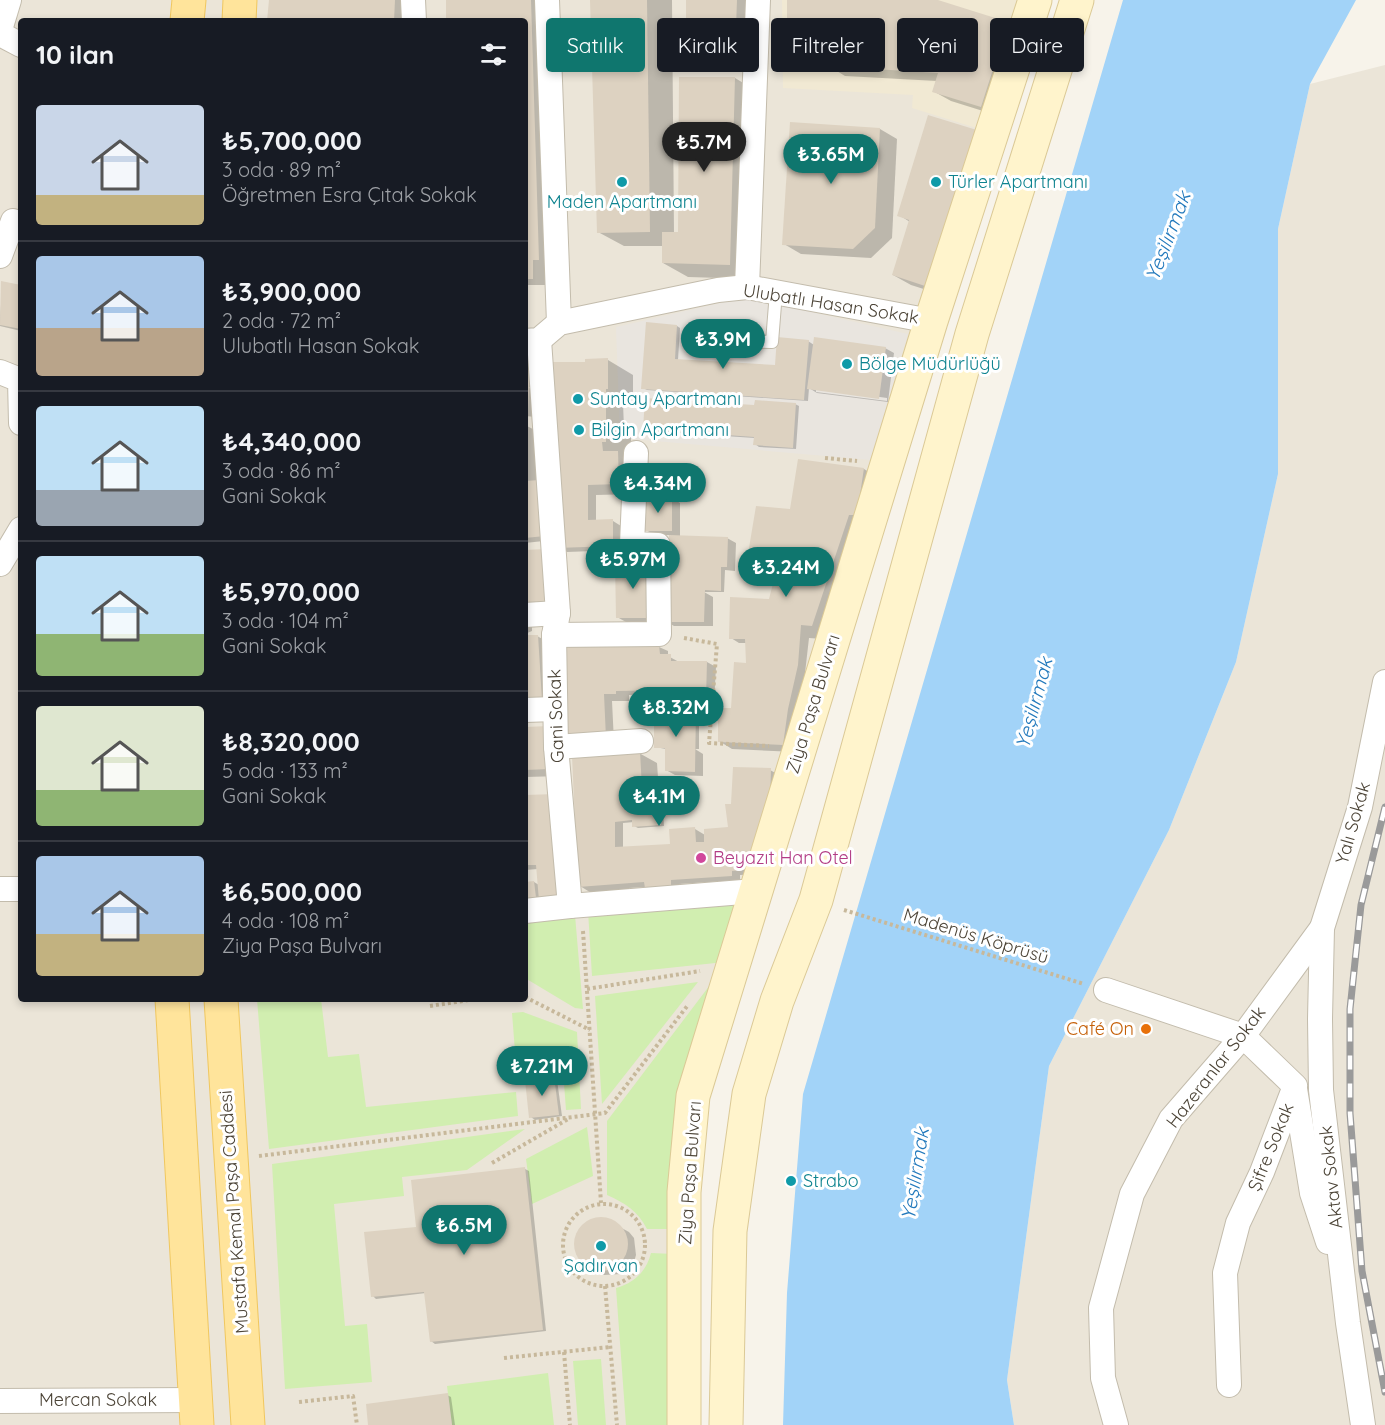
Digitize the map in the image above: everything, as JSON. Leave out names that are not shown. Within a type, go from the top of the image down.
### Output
[{"type":"main road","points":[[187,18],[189,0]]},
{"type":"main road","points":[[239,18],[240,0]]},
{"type":"main road","points":[[172,1002],[196,1412]]},
{"type":"main road","name":"Mustafa Kemal Paşa Caddesi","points":[[221,1002],[248,1425]]},
{"type":"street","points":[[9,0],[0,32],[18,43]]},
{"type":"street","points":[[414,0],[414,18]]},
{"type":"street","points":[[547,0],[559,323]]},
{"type":"street","points":[[747,287],[758,0]]},
{"type":"street","name":"Ziya Paşa Bulvarı","points":[[684,1425],[684,1192],[693,1096],[931,321],[1035,0]]},
{"type":"street","points":[[726,1425],[730,1231],[749,1094],[777,1001],[816,900],[972,334],[1077,0]]},
{"type":"street","points":[[0,256],[11,221]]},
{"type":"street","name":"Ulubatlı Hasan Sokak","points":[[532,341],[559,323],[718,290],[747,287],[931,321]]},
{"type":"street","name":"Gani Sokak","points":[[532,341],[546,619],[555,709],[556,747],[576,906]]},
{"type":"street","points":[[0,372],[18,379]]},
{"type":"street","points":[[528,627],[546,619],[659,634],[658,544],[632,544],[636,453]]},
{"type":"street","points":[[0,564],[18,534]]},
{"type":"street","name":"Yalı Sokak","points":[[1322,928],[1360,807],[1385,682]]},
{"type":"street","points":[[528,710],[555,709]]},
{"type":"street","points":[[556,747],[641,741]]},
{"type":"street","points":[[0,889],[18,890]]},
{"type":"street","points":[[528,911],[755,891]]},
{"type":"street","name":"Hazeranlar Sokak","points":[[1116,1425],[1103,1378],[1101,1308],[1132,1194],[1171,1119],[1243,1036],[1322,928]]},
{"type":"street","name":"Aktav Sokak","points":[[1322,928],[1320,1019],[1322,1090],[1348,1323],[1363,1425]]},
{"type":"street","name":"Şifre Sokak","points":[[1106,990],[1243,1036],[1295,1086],[1262,1172],[1238,1223],[1225,1273],[1229,1385]]},
{"type":"street","points":[[1295,1086],[1312,1193],[1330,1251],[1348,1323]]},
{"type":"street","name":"Mercan Sokak","points":[[0,1401],[196,1412]]},
{"type":"lane","points":[[698,341],[772,342],[776,292]]},
{"type":"path","points":[[659,634],[717,644],[709,743],[799,748]]},
{"type":"path","points":[[576,906],[587,989],[602,1203]]},
{"type":"path","name":"Madenüs Köprüsü","points":[[838,908],[1106,990]]},
{"type":"path","points":[[587,989],[733,966]]},
{"type":"path","points":[[231,1160],[605,1113],[695,996]]},
{"type":"path","points":[[528,999],[590,1030]]},
{"type":"path","points":[[430,1006],[456,1002]]},
{"type":"path","points":[[492,1163],[572,1117]]},
{"type":"path","points":[[602,1203],[616,1204],[633,1216],[644,1233],[646,1247],[635,1273],[624,1281],[597,1286],[584,1281],[574,1273],[566,1262],[563,1249],[568,1223],[588,1206],[602,1203]]},
{"type":"path","points":[[605,1286],[617,1425]]},
{"type":"path","points":[[504,1358],[610,1347]]},
{"type":"path","points":[[564,1352],[570,1425]]},
{"type":"path","points":[[299,1402],[354,1396],[357,1425]]},
{"type":"shaded area","points":[[0,0],[1033,0],[1027,18],[990,18],[990,72],[1010,72],[689,1087],[680,1425],[0,1425]]},
{"type":"shaded area","points":[[782,0],[1021,0],[1016,18],[990,18],[990,72],[1000,72],[983,130],[912,108],[913,95],[783,88],[783,72],[885,72],[885,18],[782,18]]},
{"type":"shaded area","points":[[1385,65],[1385,1425],[1014,1425],[1007,1380],[1049,1066],[1169,830],[1236,662],[1278,474],[1278,229],[1310,84]]},
{"type":"shaded area","points":[[746,297],[908,334],[871,460],[620,438],[616,327]]},
{"type":"green space","points":[[741,899],[725,962],[592,976],[588,911]]},
{"type":"green space","points":[[575,915],[583,1009],[575,1008],[528,980],[528,919]]},
{"type":"green space","points":[[713,981],[673,1229],[647,1229],[630,1208],[607,1195],[607,1121]]},
{"type":"green space","points":[[698,982],[602,1104],[595,996]]},
{"type":"green space","points":[[257,1002],[321,1002],[328,1057],[359,1054],[366,1107],[516,1092],[518,1116],[269,1149]]},
{"type":"green space","points":[[523,1012],[577,1032],[581,1109],[566,1110],[563,1070],[517,1077],[512,1013]]},
{"type":"green space","points":[[587,1127],[593,1176],[532,1204],[526,1159]]},
{"type":"green space","points":[[525,1129],[467,1170],[402,1177],[404,1196],[334,1204],[345,1326],[367,1324],[372,1382],[285,1389],[272,1164]]},
{"type":"green space","points":[[651,1253],[674,1254],[674,1425],[626,1425],[616,1288],[638,1276],[646,1266]]},
{"type":"green space","points":[[601,1359],[606,1425],[578,1425],[573,1361]]},
{"type":"green space","points":[[548,1373],[554,1425],[452,1425],[447,1386]]},
{"type":"water","name":"Yeşilırmak","points":[[1123,0],[1356,0],[1310,84],[1278,229],[1278,474],[1236,662],[1169,830],[1049,1066],[1007,1380],[1014,1425],[783,1425],[787,1293],[803,1094]]},
{"type":"building","points":[[269,0],[395,0],[394,18],[267,18]]},
{"type":"building","points":[[446,0],[531,0],[539,260],[533,260],[533,279],[528,279],[528,18],[446,18]]},
{"type":"building","points":[[590,0],[647,0],[650,232],[597,233],[592,72],[645,72],[645,18],[591,18]]},
{"type":"building","points":[[686,0],[737,0],[736,18],[686,18]]},
{"type":"building","points":[[787,0],[938,0],[995,18],[990,18],[990,72],[992,72],[981,107],[932,92],[938,73],[922,72],[978,72],[978,18],[897,18],[897,70],[885,70],[885,18],[787,18]]},
{"type":"building","points":[[679,77],[735,77],[730,265],[662,263],[662,232],[678,232]]},
{"type":"building","name":"Türler Apartmanı","points":[[928,115],[980,131],[931,288],[892,275],[909,220],[897,216]]},
{"type":"building","points":[[790,122],[880,128],[875,228],[853,249],[782,245]]},
{"type":"building","points":[[1,281],[18,284],[18,328],[0,325]]},
{"type":"building","points":[[646,322],[677,325],[675,359],[775,365],[777,337],[809,340],[804,400],[641,389]]},
{"type":"building","name":"Bölge Müdürlüğü","points":[[814,337],[886,347],[879,399],[807,389]]},
{"type":"building","points":[[608,358],[606,442],[602,442],[603,451],[618,451],[619,484],[588,485],[588,520],[613,519],[613,546],[557,548],[549,362],[585,362],[585,359]]},
{"type":"building","points":[[528,360],[535,364],[535,385],[529,385],[528,413]]},
{"type":"building","points":[[645,398],[754,405],[755,400],[796,403],[793,448],[753,445],[754,437],[643,429]]},
{"type":"building","points":[[798,459],[864,468],[857,515],[849,515],[812,626],[801,625],[798,665],[783,745],[718,742],[718,708],[731,708],[734,662],[746,663],[745,639],[729,639],[730,597],[769,599],[780,556],[748,554],[756,506],[790,509]]},
{"type":"building","points":[[540,480],[545,536],[528,538],[528,481]]},
{"type":"building","points":[[645,496],[672,497],[672,531],[645,531]]},
{"type":"building","points":[[669,535],[728,537],[727,567],[721,567],[721,591],[705,590],[704,622],[664,622],[668,590]]},
{"type":"building","points":[[546,549],[548,608],[528,609],[528,550]]},
{"type":"building","points":[[615,562],[651,562],[651,618],[616,618]]},
{"type":"building","points":[[528,635],[538,635],[542,700],[528,701]]},
{"type":"building","points":[[561,644],[659,645],[660,654],[671,654],[671,661],[707,661],[706,699],[676,699],[677,690],[616,691],[616,694],[604,694],[606,738],[565,739]]},
{"type":"building","points":[[654,709],[696,709],[695,772],[665,771],[665,748],[654,748]]},
{"type":"building","points":[[549,726],[550,769],[528,770],[528,727]]},
{"type":"building","points":[[640,751],[643,807],[659,805],[661,825],[632,827],[632,820],[615,822],[615,847],[670,844],[669,829],[695,827],[696,842],[704,842],[704,829],[728,827],[725,804],[731,804],[733,767],[771,768],[770,804],[754,869],[732,871],[732,876],[671,880],[671,886],[645,888],[644,882],[578,887],[572,756]]},
{"type":"building","points":[[556,794],[564,899],[539,901],[536,865],[528,865],[528,795]]},
{"type":"building","points":[[534,881],[537,906],[528,907],[528,882]]},
{"type":"building","points":[[554,1076],[559,1115],[529,1118],[525,1080]]},
{"type":"building","points":[[525,1167],[543,1330],[430,1342],[424,1292],[371,1297],[364,1232],[416,1227],[411,1180]]},
{"type":"building","name":"Şadırvan","points":[[601,1217],[611,1219],[620,1225],[626,1234],[628,1244],[626,1254],[620,1263],[611,1269],[601,1271],[591,1269],[582,1263],[576,1254],[574,1244],[576,1234],[582,1225],[591,1219]]},
{"type":"building","points":[[448,1393],[452,1425],[368,1425],[366,1404]]},
{"type":"railway","points":[[1385,807],[1361,905],[1350,1009],[1350,1113],[1362,1271],[1385,1392]]},
{"type":"place","name":"Maden Apartmanı","points":[[622,182]]},
{"type":"place","name":"Türler Apartmanı","points":[[936,182]]},
{"type":"place","name":"Bölge Müdürlüğü","points":[[847,364]]},
{"type":"place","name":"Suntay Apartmanı","points":[[578,399]]},
{"type":"place","name":"Bilgin Apartmanı","points":[[579,430]]},
{"type":"place","name":"Beyazıt Han Otel","points":[[701,858]]},
{"type":"place","name":"Café On","points":[[1146,1029]]},
{"type":"place","name":"Strabo","points":[[791,1181]]},
{"type":"place","name":"Şadırvan","points":[[601,1246]]}]
